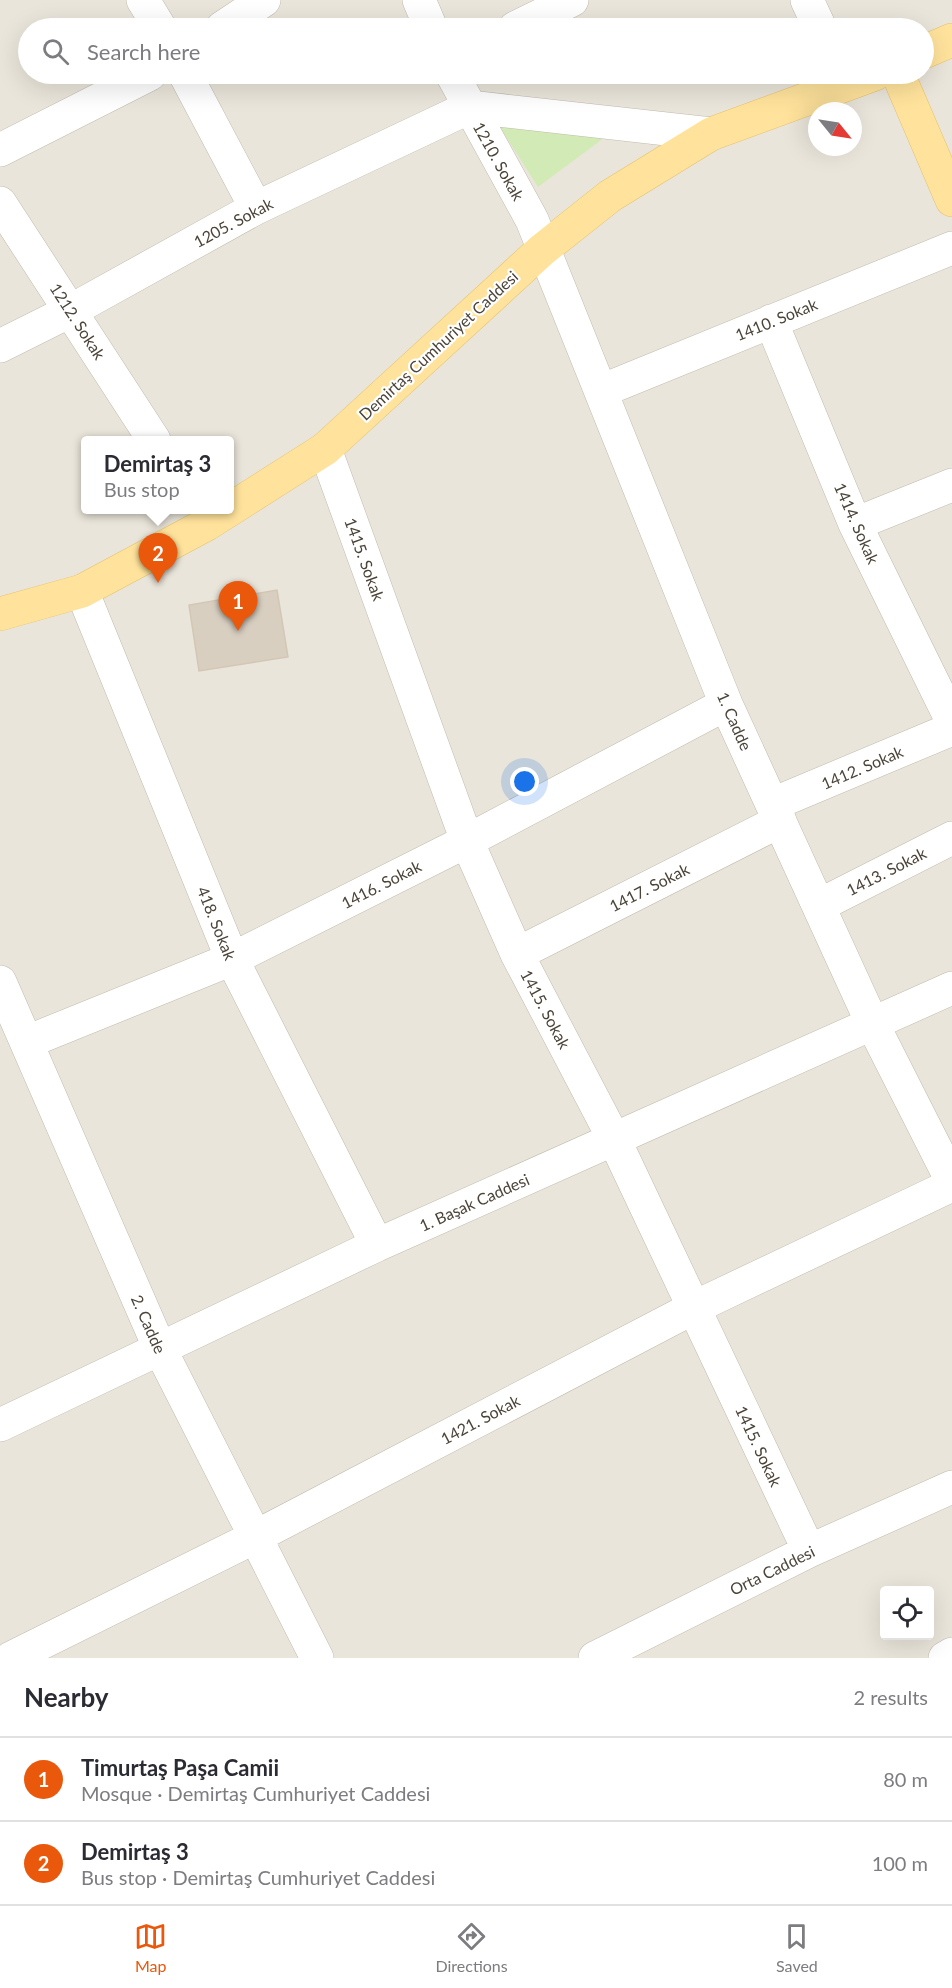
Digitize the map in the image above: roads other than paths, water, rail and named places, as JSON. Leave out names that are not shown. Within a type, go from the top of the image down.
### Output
[{"type":"main road","points":[[934,48],[952,40]]},
{"type":"main road","name":"Demirtaş Cumhuriyet Caddesi","points":[[234,500],[326,450],[542,250],[610,196],[711,134],[836,84]]},
{"type":"main road","points":[[902,84],[952,200]]},
{"type":"main road","name":"Demirtaş Cumhuriyet Caddesi","points":[[0,614],[82,591],[202,517]]},
{"type":"street","points":[[143,0],[154,18]]},
{"type":"street","points":[[237,18],[264,0]]},
{"type":"street","points":[[419,0],[427,18]]},
{"type":"street","points":[[535,18],[572,0]]},
{"type":"street","points":[[807,0],[815,18]]},
{"type":"street","points":[[0,150],[130,84]]},
{"type":"street","points":[[190,84],[256,208]]},
{"type":"street","name":"1210. Sokak","points":[[457,84],[532,220],[542,250]]},
{"type":"street","points":[[470,107],[711,134]]},
{"type":"street","name":"1205. Sokak","points":[[0,346],[72,310],[256,208],[470,107]]},
{"type":"street","name":"1212. Sokak","points":[[0,202],[72,310],[151,436]]},
{"type":"street","name":"1410. Sokak","points":[[601,391],[952,248]]},
{"type":"street","name":"1. Cadde","points":[[542,250],[726,704],[820,904],[873,1025],[952,1184]]},
{"type":"street","name":"1414. Sokak","points":[[771,321],[855,524],[952,721]]},
{"type":"street","name":"1415. Sokak","points":[[326,450],[467,841],[517,954],[614,1139],[809,1551]]},
{"type":"street","points":[[855,524],[952,485]]},
{"type":"street","name":"418. Sokak","points":[[82,591],[232,960],[377,1245]]},
{"type":"street","name":"1416. Sokak","points":[[27,1042],[232,960],[467,841],[726,704]]},
{"type":"street","name":"1412. Sokak","points":[[777,812],[952,729]]},
{"type":"street","name":"1417. Sokak","points":[[517,954],[777,812]]},
{"type":"street","name":"1413. Sokak","points":[[820,904],[952,838]]},
{"type":"street","name":"2. Cadde","points":[[0,982],[160,1349],[317,1658]]},
{"type":"street","name":"1. Başak Caddesi","points":[[0,1425],[377,1245],[952,988]]},
{"type":"street","name":"1421. Sokak","points":[[11,1658],[255,1538],[693,1308],[952,1184]]},
{"type":"street","name":"Orta Caddesi","points":[[595,1658],[809,1551],[952,1487]]},
{"type":"street","points":[[945,1658],[952,1654]]},
{"type":"place","name":"Demirtaş 3","points":[[158,583]]},
{"type":"place","name":"Timurtaş Paşa Camii","points":[[238,631]]}]
